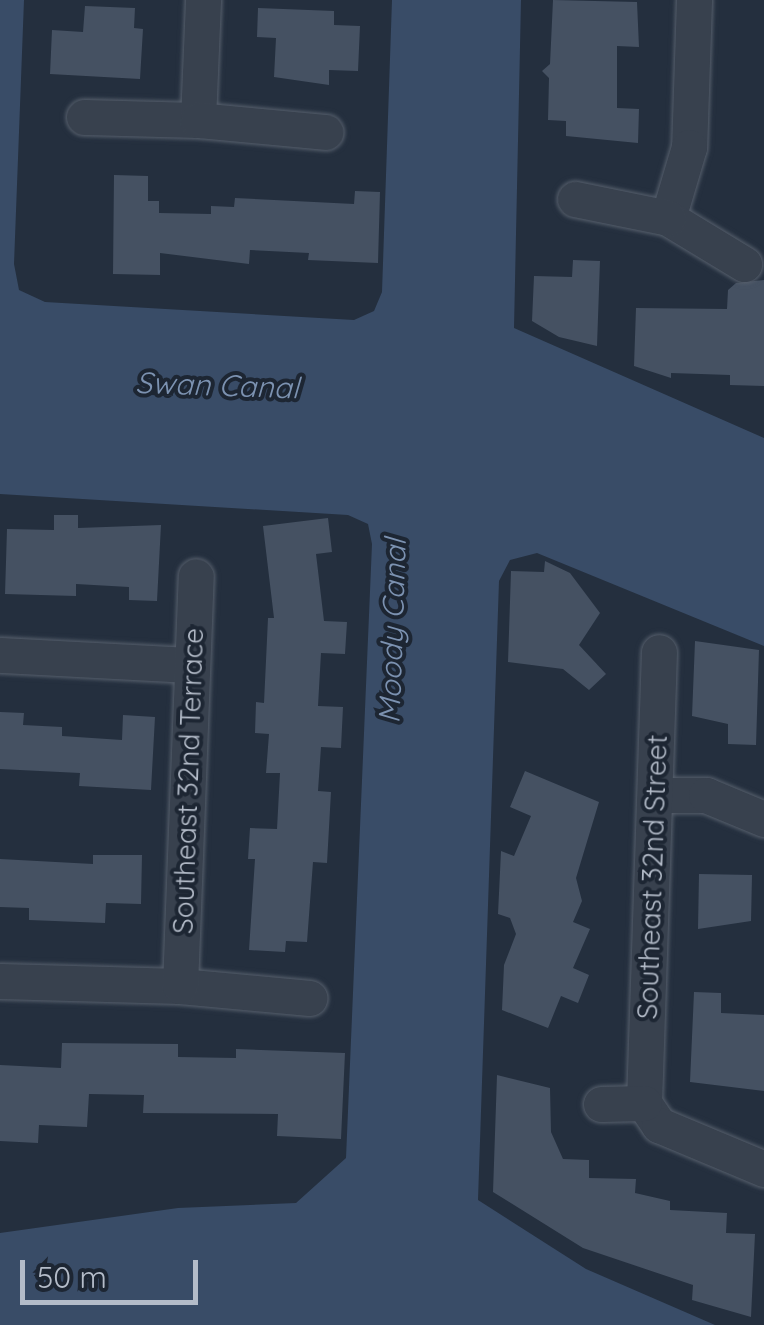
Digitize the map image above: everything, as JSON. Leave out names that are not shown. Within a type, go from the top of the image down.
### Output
[{"type":"street","points":[[198,120],[202,0]]},
{"type":"street","points":[[668,218],[689,147],[694,0]]},
{"type":"street","points":[[84,117],[198,120],[325,132]]},
{"type":"street","points":[[575,199],[668,218],[744,264]]},
{"type":"street","name":"Southeast 32nd Terrace","points":[[180,986],[196,576]]},
{"type":"street","name":"Southeast 32nd Street","points":[[644,1102],[659,652]]},
{"type":"street","points":[[0,656],[192,665]]},
{"type":"street","points":[[655,795],[706,795],[764,818]]},
{"type":"street","points":[[0,982],[180,986],[309,998]]},
{"type":"street","points":[[601,1104],[644,1102],[659,1124],[764,1169]]},
{"type":"water","points":[[0,0],[24,0],[14,264],[19,290],[45,302],[354,320],[374,311],[382,292],[392,0],[521,0],[514,328],[764,438],[764,646],[537,553],[510,560],[499,581],[478,1200],[586,1269],[715,1325],[0,1325],[0,1233],[178,1208],[296,1203],[346,1158],[372,544],[368,524],[348,515],[0,494]]},
{"type":"building","points":[[553,0],[637,2],[639,47],[617,46],[617,108],[639,109],[638,143],[566,136],[566,121],[548,120],[549,78],[542,71],[550,64]]},
{"type":"building","points":[[85,6],[135,8],[134,28],[143,29],[140,79],[50,74],[52,30],[83,32]]},
{"type":"building","points":[[258,8],[334,11],[334,25],[360,26],[358,71],[329,70],[329,85],[274,77],[276,38],[257,37]]},
{"type":"building","points":[[114,175],[148,176],[148,201],[159,201],[159,213],[211,214],[211,206],[234,207],[235,198],[354,204],[355,191],[380,192],[378,263],[308,260],[309,253],[250,250],[249,264],[160,253],[160,275],[113,274]]},
{"type":"building","points":[[573,260],[600,261],[597,346],[559,337],[532,321],[534,276],[572,277]]},
{"type":"building","points":[[764,280],[764,386],[730,385],[730,375],[671,373],[671,378],[634,366],[636,308],[727,309],[728,290],[736,283]]},
{"type":"building","points":[[54,515],[78,515],[78,528],[161,525],[157,601],[129,600],[129,587],[76,584],[76,596],[5,594],[7,529],[54,530]]},
{"type":"building","points":[[328,518],[332,552],[316,554],[324,621],[347,622],[345,654],[321,653],[318,706],[343,707],[341,748],[321,747],[318,791],[331,792],[327,863],[313,862],[307,942],[286,941],[285,952],[249,950],[255,859],[248,859],[250,828],[277,829],[280,773],[266,773],[269,734],[255,733],[256,702],[264,703],[268,618],[274,618],[263,526]]},
{"type":"building","points":[[545,561],[570,573],[600,613],[579,645],[606,674],[589,690],[563,669],[508,662],[511,571],[544,572]]},
{"type":"building","points":[[695,641],[759,650],[756,745],[728,744],[728,724],[692,716]]},
{"type":"building","points":[[0,712],[24,713],[23,725],[62,727],[62,736],[122,740],[123,715],[155,717],[151,790],[79,786],[80,773],[0,769]]},
{"type":"building","points":[[525,771],[599,802],[576,878],[582,901],[573,922],[590,929],[573,968],[589,975],[578,1003],[561,996],[548,1028],[502,1010],[504,965],[516,934],[510,918],[498,914],[501,851],[514,856],[531,816],[510,807]]},
{"type":"building","points":[[93,855],[142,855],[141,904],[106,903],[105,923],[29,920],[29,908],[0,907],[0,859],[93,864]]},
{"type":"building","points":[[699,874],[752,875],[751,921],[698,929]]},
{"type":"building","points":[[694,992],[721,993],[721,1013],[764,1015],[764,1091],[690,1082]]},
{"type":"building","points":[[62,1043],[178,1044],[178,1057],[236,1058],[236,1049],[345,1053],[341,1139],[277,1136],[278,1114],[143,1113],[144,1095],[89,1094],[87,1127],[39,1125],[38,1143],[0,1141],[0,1065],[61,1068]]},
{"type":"building","points":[[497,1075],[550,1088],[551,1132],[563,1159],[589,1160],[589,1178],[636,1179],[635,1193],[670,1201],[670,1210],[727,1213],[726,1233],[755,1234],[751,1317],[692,1300],[693,1285],[583,1248],[493,1192]]},
{"type":"water label","name":"Swan Canal","points":[[217,385]]},
{"type":"water label","name":"Moody Canal","points":[[392,631]]}]
